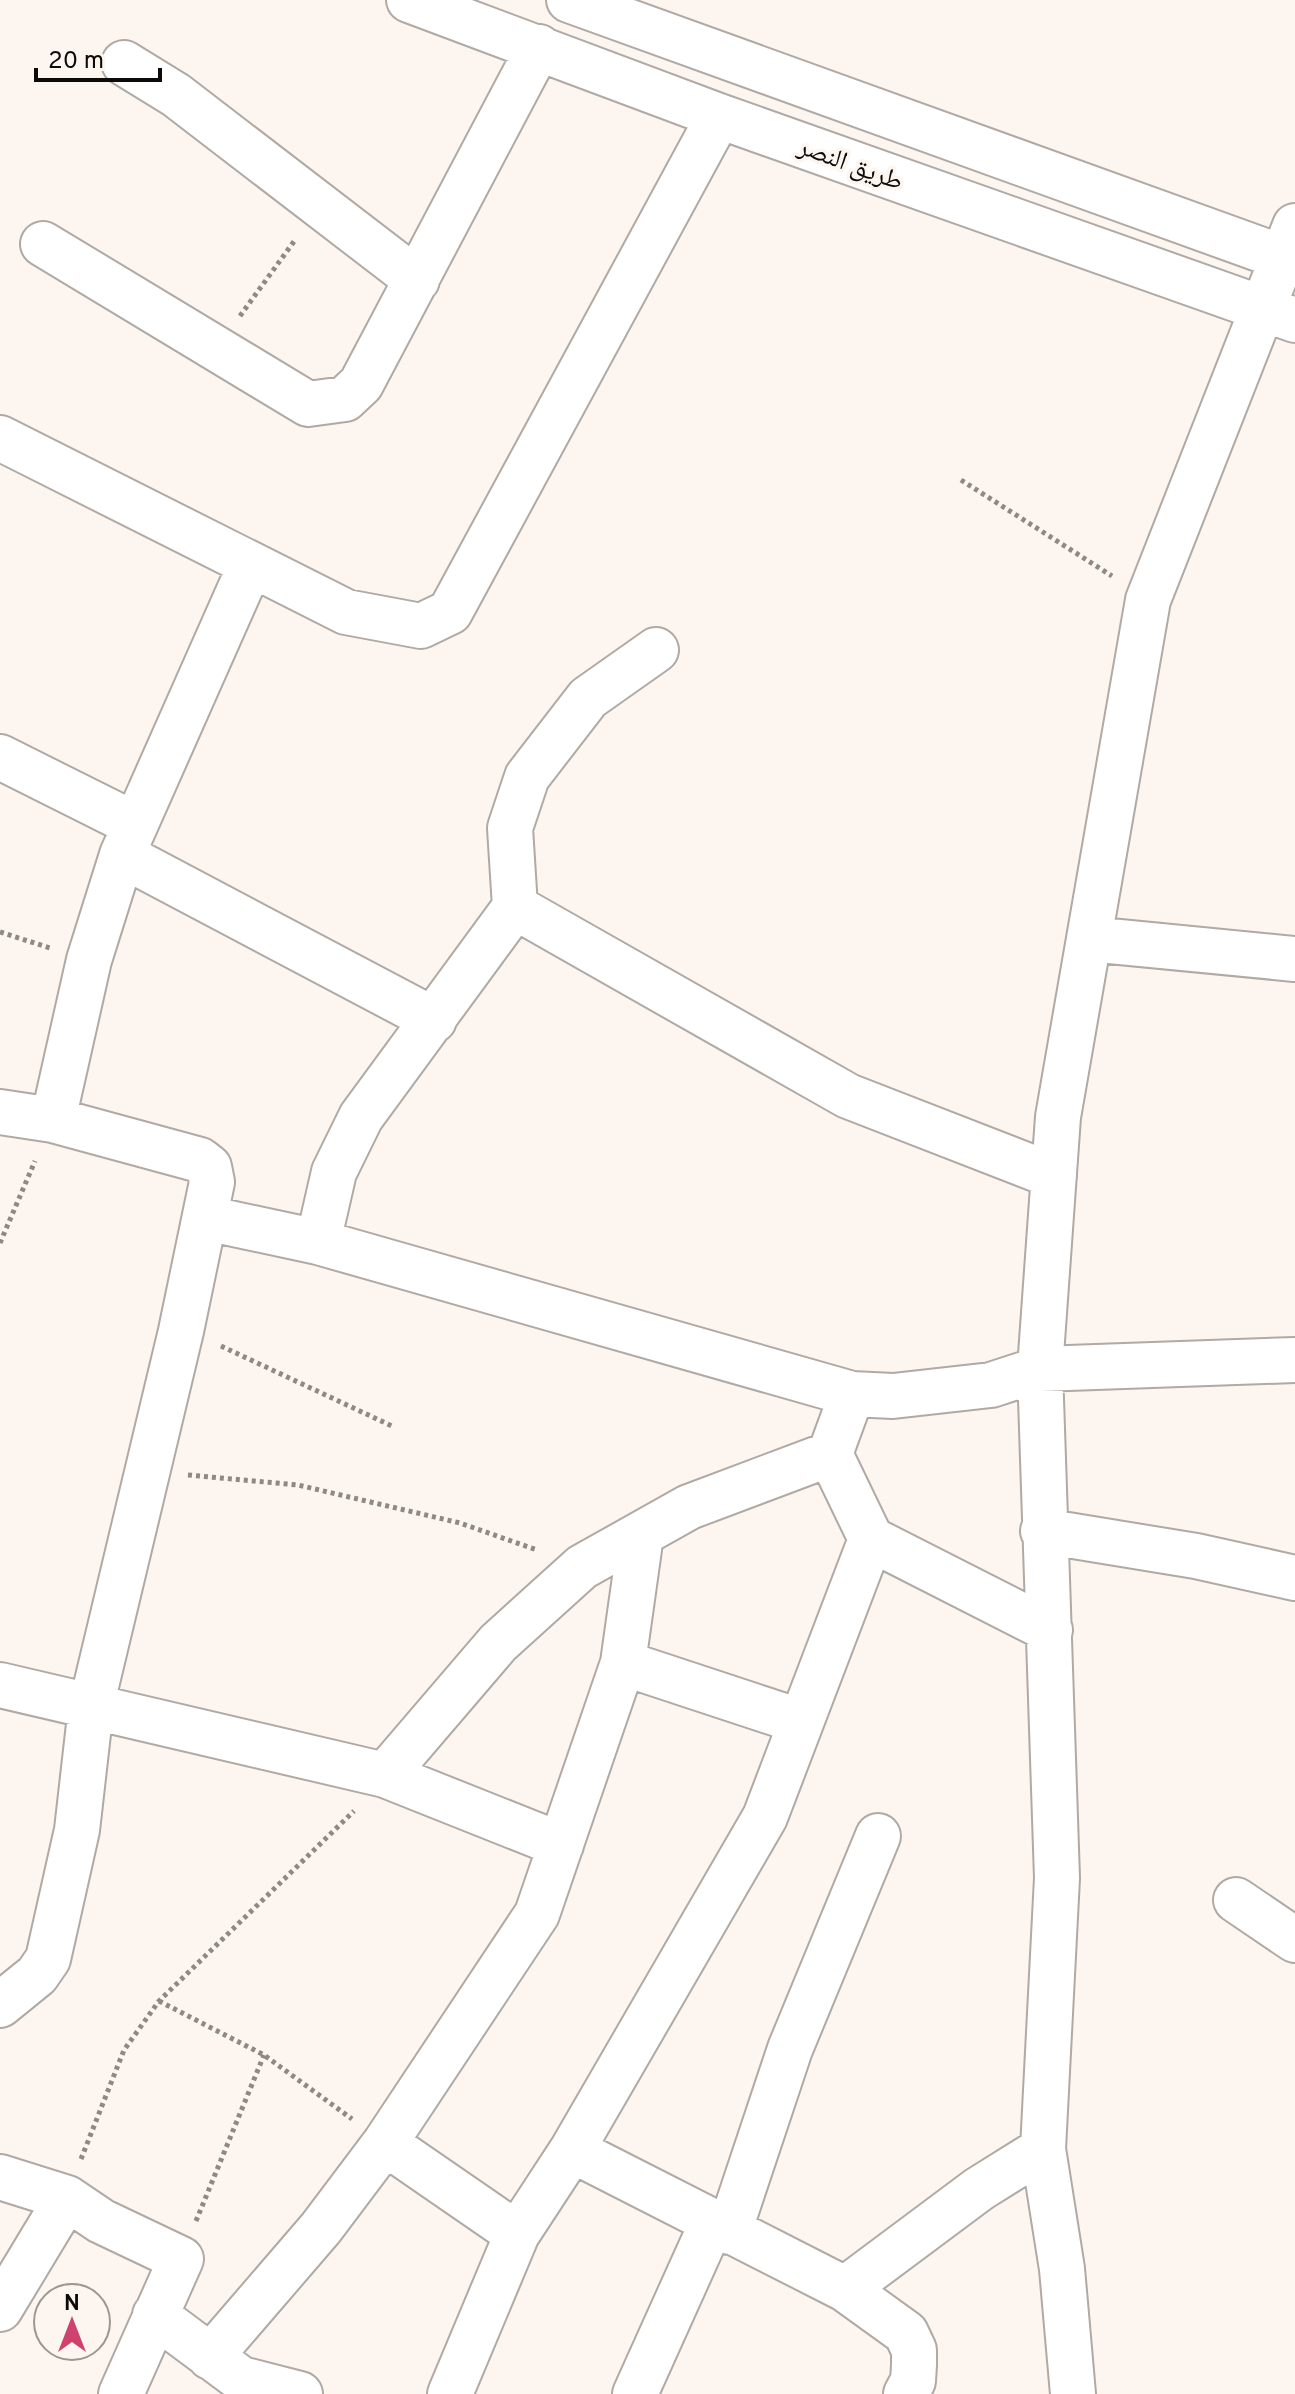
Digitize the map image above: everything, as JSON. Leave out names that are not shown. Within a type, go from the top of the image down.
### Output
[{"type":"street","name":"طريق النصر","points":[[409,0],[719,116],[1278,314]]},
{"type":"street","points":[[589,3],[1291,248],[1278,314],[1148,600],[1058,1117],[1040,1369],[1043,1531],[1050,1630],[1057,1878],[1043,2149],[1062,2269],[1073,2394]]},
{"type":"street","points":[[43,244],[308,404],[345,399],[361,384],[539,47]]},
{"type":"street","points":[[124,63],[176,95],[417,280]]},
{"type":"street","points":[[0,438],[346,612],[421,626],[450,612],[719,116]]},
{"type":"street","points":[[53,1120],[89,960],[128,840],[251,564]]},
{"type":"street","points":[[318,1242],[334,1172],[352,1135],[515,907],[510,828],[527,777],[588,698],[656,650]]},
{"type":"street","points":[[0,757],[128,840],[434,1020]]},
{"type":"street","points":[[515,907],[848,1096],[1054,1176]]},
{"type":"street","points":[[1089,939],[1295,959]]},
{"type":"street","points":[[0,1112],[53,1120],[206,1163],[212,1182],[181,1331],[91,1707],[77,1830],[48,1959],[37,1975],[0,2005]]},
{"type":"street","points":[[206,1218],[318,1242],[852,1394],[893,1396],[991,1385],[1040,1369],[1295,1360]]},
{"type":"street","points":[[852,1394],[830,1454],[871,1539],[1050,1630]]},
{"type":"street","points":[[385,1775],[498,1643],[582,1567],[689,1507],[830,1454]]},
{"type":"street","points":[[1043,1531],[1196,1556],[1295,1578]]},
{"type":"street","points":[[210,2357],[321,2228],[385,2143],[537,1914],[623,1663],[641,1535]]},
{"type":"street","points":[[450,2394],[517,2234],[572,2150],[765,1817],[799,1721],[871,1539]]},
{"type":"street","points":[[623,1663],[799,1721]]},
{"type":"street","points":[[0,1685],[385,1775],[561,1845]]},
{"type":"street","points":[[635,2394],[721,2227],[878,1836]]},
{"type":"street","points":[[1236,1900],[1295,1940]]},
{"type":"street","points":[[385,2143],[517,2234]]},
{"type":"street","points":[[845,2289],[979,2189],[1043,2149]]},
{"type":"street","points":[[572,2150],[845,2289],[906,2333],[914,2350],[913,2381],[906,2394]]},
{"type":"street","points":[[0,2177],[67,2198],[101,2221],[181,2259],[121,2394]]},
{"type":"street","points":[[0,2309],[67,2198]]},
{"type":"street","points":[[155,2315],[241,2379],[300,2394]]},
{"type":"path","points":[[217,349],[319,207]]},
{"type":"path","points":[[961,480],[1148,600]]},
{"type":"path","points":[[0,1243],[53,1120]]},
{"type":"path","points":[[181,1331],[253,1359],[394,1427]]},
{"type":"path","points":[[147,1471],[298,1485],[460,1523],[582,1567]]},
{"type":"path","points":[[67,2198],[105,2090],[124,2050],[159,2001],[356,1809],[385,1775]]},
{"type":"path","points":[[159,2001],[264,2055],[385,2143]]},
{"type":"path","points":[[181,2259],[264,2055]]}]
